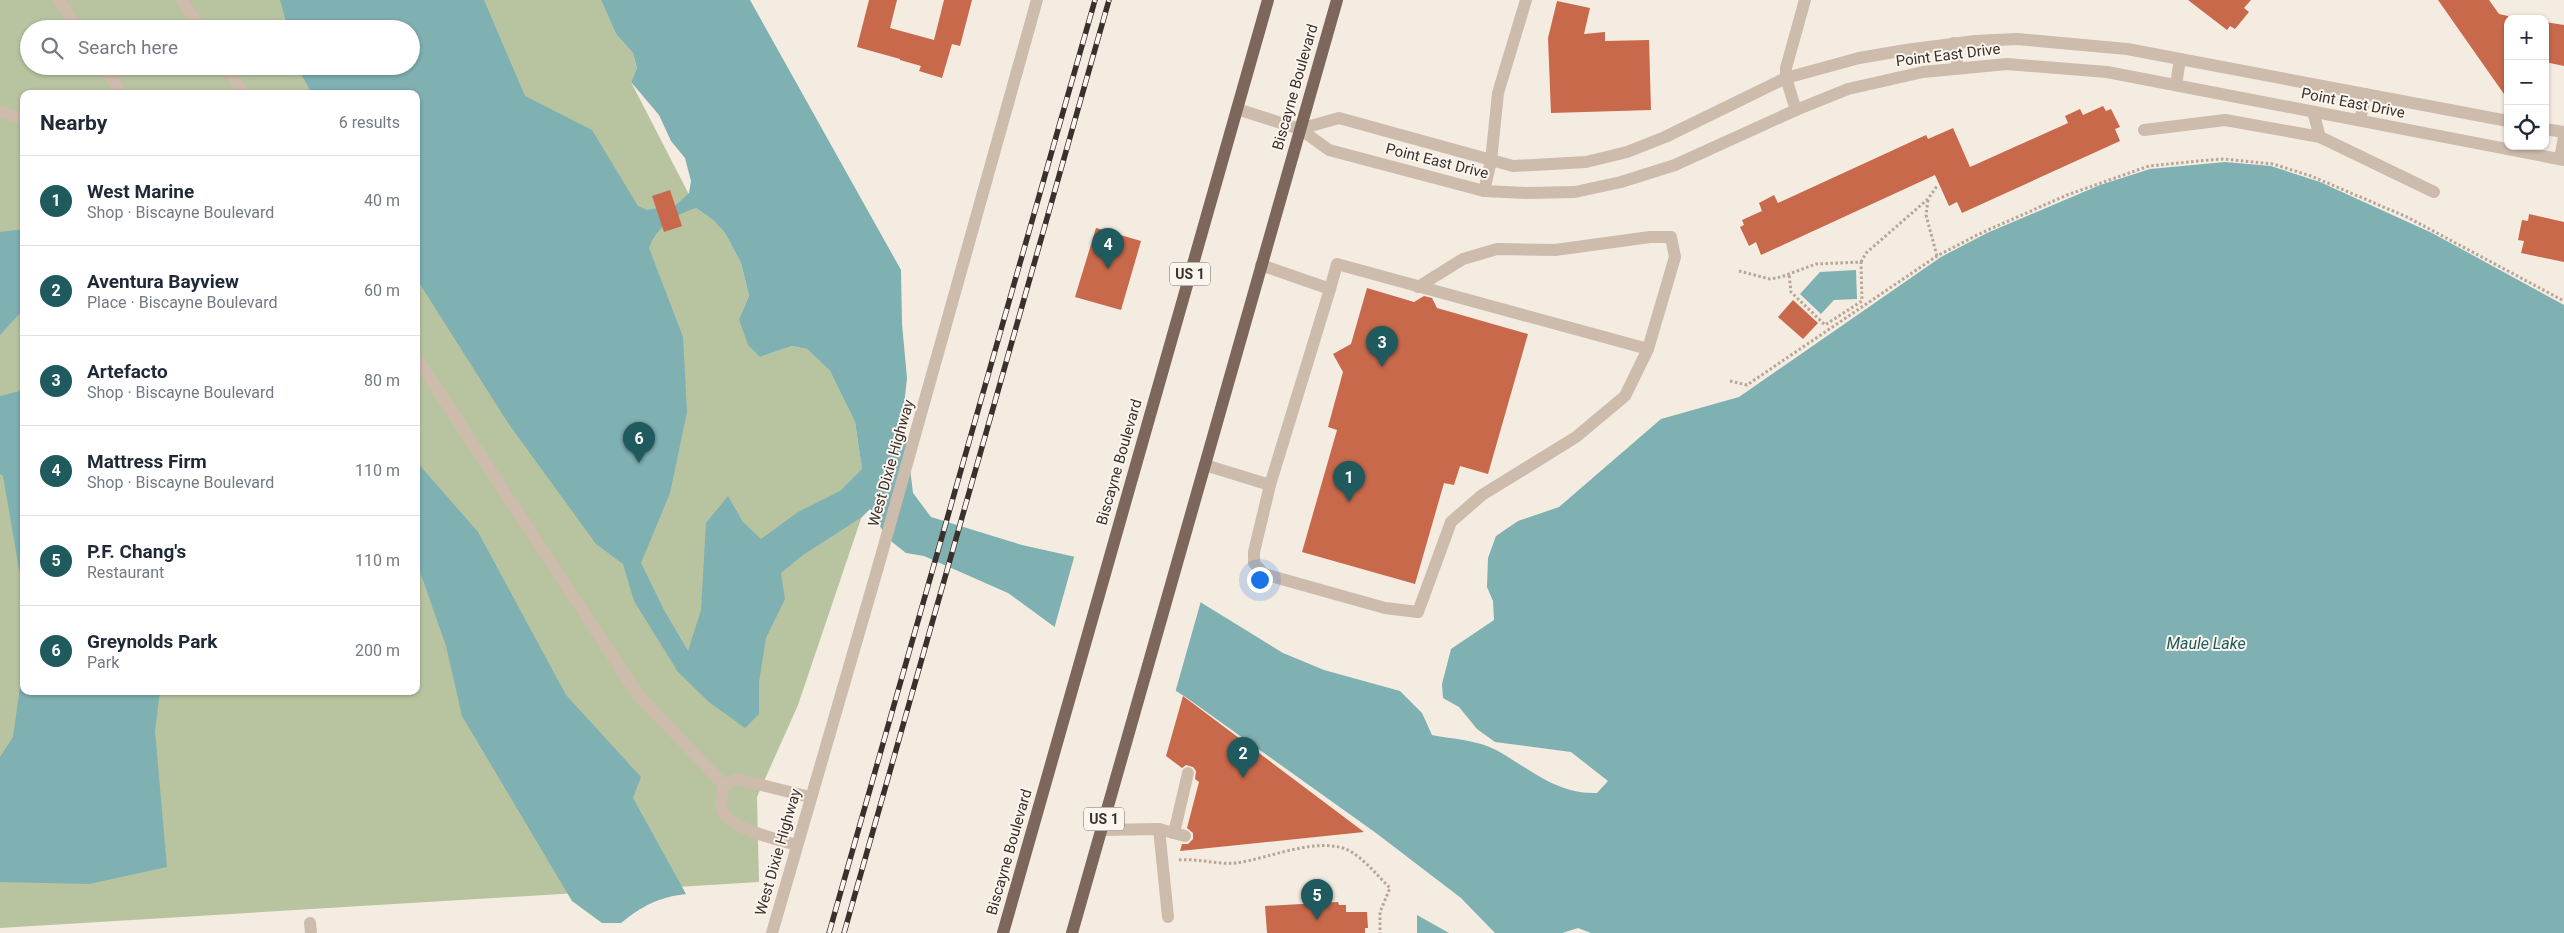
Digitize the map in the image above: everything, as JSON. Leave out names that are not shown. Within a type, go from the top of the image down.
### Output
[{"type":"main road","name":"Biscayne Boulevard","points":[[1004,931],[1071,688],[1268,0]]},
{"type":"main road","name":"Biscayne Boulevard","points":[[1072,933],[1337,0]]},
{"type":"street","points":[[59,0],[72,20]]},
{"type":"street","points":[[182,0],[195,20]]},
{"type":"street","name":"West Dixie Highway","points":[[772,933],[924,406],[1037,0]]},
{"type":"street","points":[[1484,191],[1491,161],[1498,93],[1526,0]]},
{"type":"street","points":[[1796,110],[1786,78],[1786,68],[1805,0]]},
{"type":"street","name":"Point East Drive","points":[[1300,129],[1339,118],[1513,166],[1586,162],[1628,152],[1665,137],[1786,78],[1862,58],[1954,43],[2017,39],[2127,49],[2504,120]]},
{"type":"street","points":[[1954,43],[1958,68]]},
{"type":"street","points":[[2176,85],[2180,59]]},
{"type":"street","name":"Point East Drive","points":[[1237,109],[1300,129],[1329,150],[1484,191],[1527,193],[1575,192],[1621,182],[1675,164],[1848,89],[1886,79],[1958,68],[2007,64],[2107,72],[2562,159]]},
{"type":"street","points":[[109,75],[119,90]]},
{"type":"street","points":[[232,75],[241,90]]},
{"type":"street","points":[[2360,120],[2366,94]]},
{"type":"street","points":[[0,112],[20,117]]},
{"type":"street","points":[[2313,112],[2320,137]]},
{"type":"street","points":[[2144,130],[2225,120],[2320,137],[2434,192]]},
{"type":"street","points":[[2549,130],[2564,132]]},
{"type":"street","points":[[2562,159],[2564,137]]},
{"type":"street","points":[[1418,286],[1463,259],[1497,249],[1555,250],[1650,237],[1671,237],[1675,256],[1648,349],[1625,396],[1576,437],[1482,495],[1451,522],[1418,612],[1385,608],[1264,574],[1254,563],[1254,552],[1270,485],[1337,264],[1648,349]]},
{"type":"street","points":[[1262,265],[1330,289]]},
{"type":"street","points":[[420,363],[638,695],[724,785]]},
{"type":"street","points":[[1205,465],[1270,485]]},
{"type":"street","points":[[1101,830],[1159,829],[1179,834],[1188,773]]},
{"type":"street","points":[[724,785],[737,780],[810,797]]},
{"type":"street","points":[[724,785],[721,797],[722,811],[726,817],[745,828],[797,845]]},
{"type":"street","points":[[1159,829],[1168,917]]},
{"type":"path","points":[[1730,381],[1747,385],[1937,256],[1979,234],[2058,199],[2149,166],[2223,158],[2273,164],[2356,194],[2407,217],[2564,302]]},
{"type":"path","points":[[1789,274],[1791,292],[1826,325],[1862,301],[1861,262],[1866,253],[1928,199],[1937,186]]},
{"type":"path","points":[[1928,199],[1926,215],[1937,256]]},
{"type":"path","points":[[1739,271],[1770,279],[1816,264],[1861,262]]},
{"type":"path","points":[[1179,860],[1193,858],[1214,863],[1235,863],[1293,849],[1341,848],[1366,864],[1390,888],[1380,912],[1380,933]]},
{"type":"green space","points":[[0,0],[601,0],[616,34],[633,53],[637,68],[631,82],[696,208],[713,220],[725,233],[741,263],[749,296],[739,319],[760,357],[792,346],[807,349],[830,371],[855,422],[867,501],[798,705],[757,797],[759,882],[0,928]]},
{"type":"water","name":"Maule Lake","points":[[280,0],[484,0],[525,96],[592,130],[638,206],[647,210],[676,205],[689,193],[691,181],[685,158],[671,141],[659,115],[631,82],[637,68],[633,53],[616,34],[601,0],[750,0],[901,270],[902,324],[907,378],[903,416],[913,493],[931,517],[1022,545],[1107,564],[1171,584],[1283,653],[1324,670],[1400,691],[1422,713],[1432,735],[1473,742],[1489,747],[1556,785],[1569,790],[1597,793],[1608,781],[1571,752],[1495,742],[1477,729],[1459,707],[1443,698],[1442,684],[1451,649],[1494,620],[1493,601],[1487,587],[1488,558],[1496,536],[1518,521],[1559,507],[1661,419],[1739,397],[1941,257],[1987,233],[2100,185],[2150,169],[2225,162],[2271,166],[2320,182],[2432,233],[2564,305],[2564,933],[1591,933],[1578,928],[1562,933],[1495,933],[1461,898],[1376,833],[1187,698],[1147,672],[1082,647],[1008,593],[924,556],[906,553],[887,538],[870,509],[862,517],[803,555],[781,573],[785,599],[766,638],[759,682],[759,714],[745,728],[709,702],[678,672],[634,601],[623,564],[596,544],[508,423],[420,284],[420,90],[310,90],[302,75],[420,75],[420,20],[286,20]],"holes":[[[696,208],[713,220],[725,233],[741,263],[749,296],[739,319],[748,345],[760,357],[792,346],[807,349],[830,371],[855,422],[862,469],[840,491],[798,512],[761,539],[743,522],[728,496],[706,523],[701,610],[688,651],[664,610],[641,563],[670,493],[687,412],[683,337],[649,248],[657,233],[668,222]]]},
{"type":"water","points":[[20,230],[20,313],[0,335],[0,232]]},
{"type":"water","points":[[1856,270],[1857,299],[1834,300],[1821,314],[1800,294],[1820,272]]},
{"type":"water","points":[[20,391],[20,575],[3,476],[0,474],[0,396]]},
{"type":"water","points":[[420,466],[478,532],[566,695],[641,777],[633,798],[686,894],[667,897],[651,903],[621,923],[602,923],[572,901],[462,716],[446,646],[420,571]]},
{"type":"water","points":[[20,687],[20,695],[160,695],[155,731],[167,867],[89,884],[0,882],[0,757],[13,737]]},
{"type":"water","points":[[1417,915],[1449,933],[1417,933]]},
{"type":"pier","points":[[1075,554],[1108,562],[1171,582],[1201,601],[1175,693],[1146,674],[1081,649],[1054,629]]},
{"type":"building","points":[[869,0],[897,0],[890,28],[934,40],[944,0],[972,0],[960,46],[952,44],[942,78],[919,71],[921,66],[857,47]]},
{"type":"building","points":[[2188,0],[2251,0],[2244,8],[2249,12],[2235,29],[2230,26],[2227,30]]},
{"type":"building","points":[[2438,0],[2489,0],[2499,14],[2504,15],[2504,94]]},
{"type":"building","points":[[1557,1],[1590,8],[1584,34],[1605,32],[1605,41],[1649,40],[1651,110],[1551,113],[1548,38]]},
{"type":"building","points":[[2549,23],[2564,25],[2564,66],[2549,63]]},
{"type":"building","points":[[2103,106],[2106,111],[2111,109],[2120,127],[2115,129],[2120,141],[1962,213],[1957,202],[1949,206],[1935,175],[1761,255],[1756,242],[1749,246],[1740,227],[1744,225],[1742,220],[1762,211],[1759,203],[1774,195],[1778,203],[1926,135],[1928,139],[1953,128],[1970,167],[2068,123],[2065,116],[2080,109],[2083,115]]},
{"type":"building","points":[[670,190],[682,226],[664,232],[652,196]]},
{"type":"building","points":[[2529,214],[2564,222],[2564,262],[2521,253],[2524,241],[2518,240],[2522,220],[2528,221]]},
{"type":"building","points":[[1096,228],[1141,241],[1121,310],[1075,297]]},
{"type":"building","points":[[1367,288],[1414,302],[1424,296],[1432,298],[1437,308],[1528,334],[1488,474],[1460,466],[1454,485],[1444,483],[1415,584],[1302,552],[1337,430],[1328,427],[1343,372],[1333,354],[1351,344]]},
{"type":"building","points":[[1793,300],[1818,323],[1803,339],[1778,317]]},
{"type":"building","points":[[1183,696],[1364,832],[1180,851],[1182,844],[1188,844],[1193,839],[1193,833],[1187,828],[1199,782],[1195,779],[1196,771],[1193,767],[1186,765],[1182,768],[1166,756]]},
{"type":"building","points":[[1338,902],[1339,905],[1346,905],[1346,912],[1367,912],[1368,928],[1365,928],[1365,933],[1267,933],[1265,906]]},
{"type":"railway","points":[[829,933],[1095,0]]},
{"type":"railway","points":[[844,933],[1109,0]]},
{"type":"place","name":"Mattress Firm","points":[[1108,269]]},
{"type":"place","name":"Artefacto","points":[[1382,367]]},
{"type":"place","name":"Greynolds Park","points":[[639,463]]},
{"type":"place","name":"West Marine","points":[[1349,502]]},
{"type":"place","name":"Aventura Bayview","points":[[1243,778]]},
{"type":"place","name":"P.F. Chang's","points":[[1317,920]]}]
